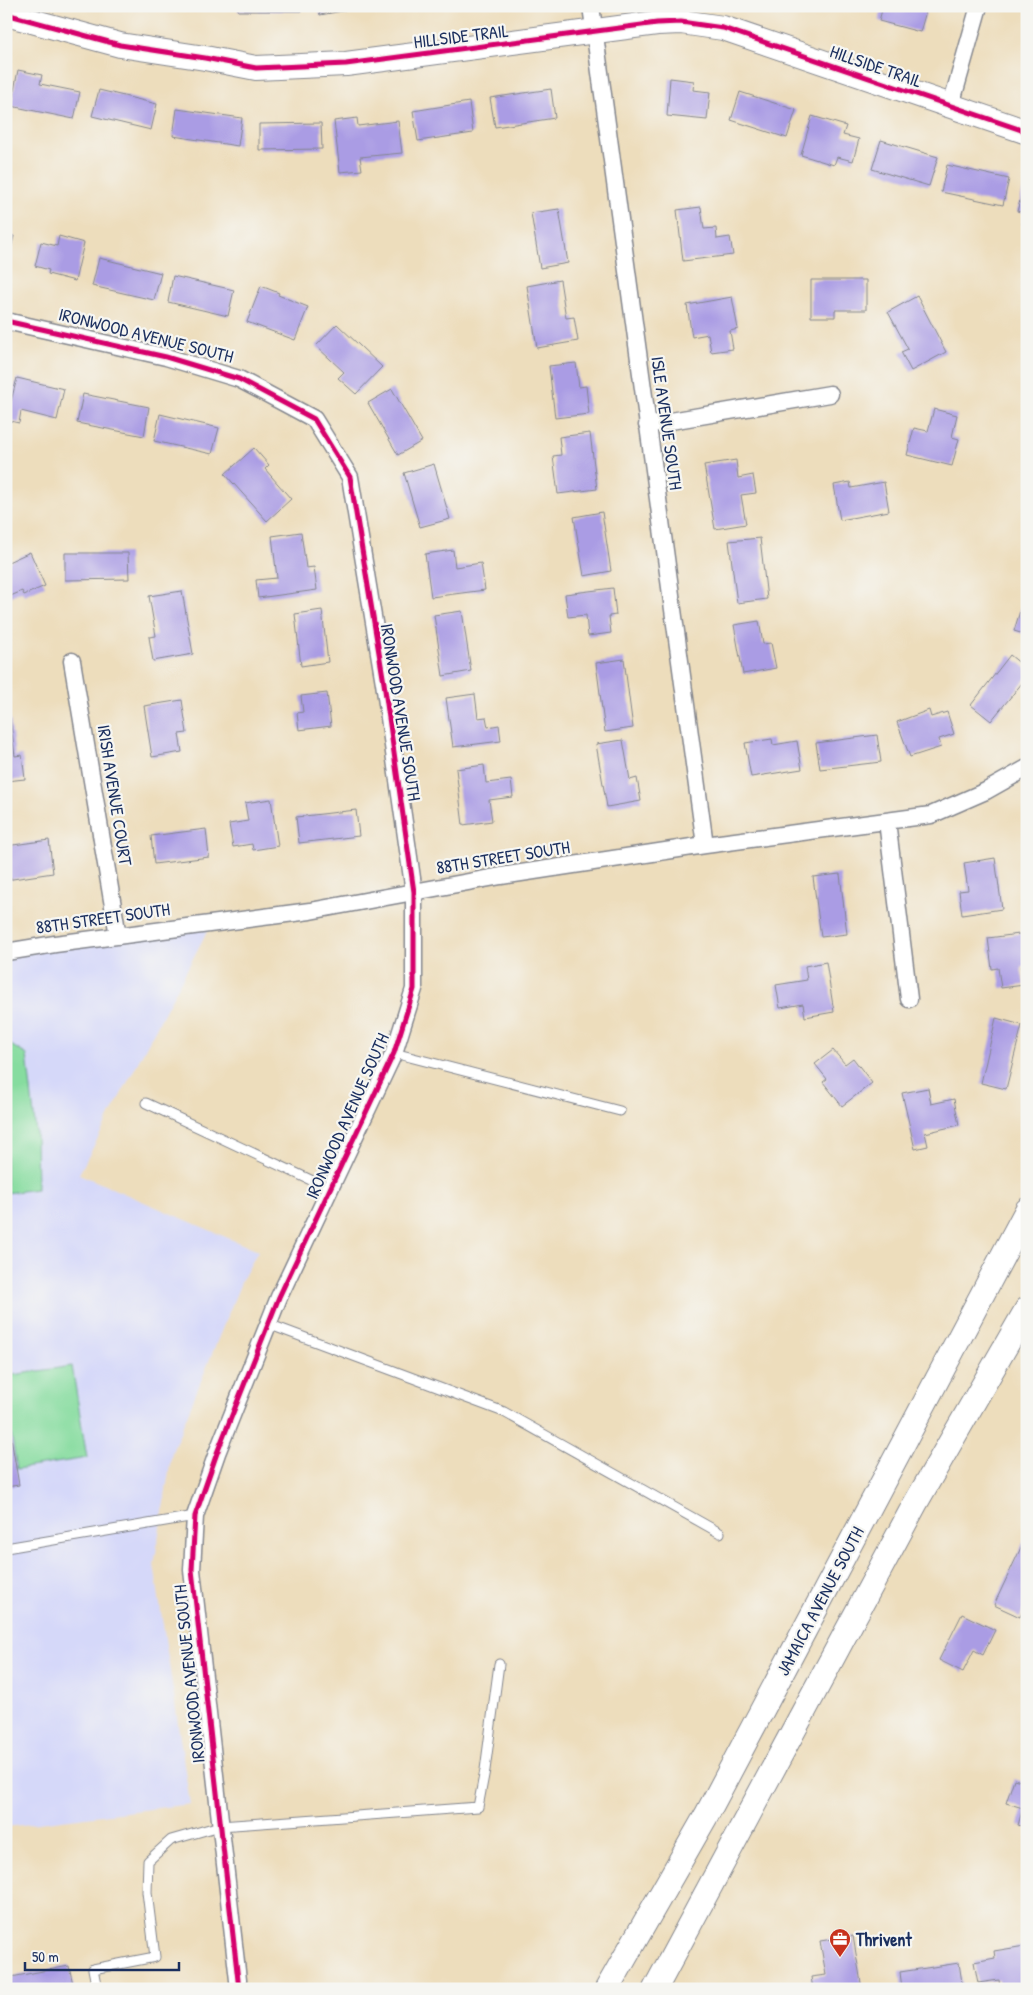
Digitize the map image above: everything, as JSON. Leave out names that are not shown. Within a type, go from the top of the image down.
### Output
[{"type":"main road","name":"HILLSIDE TRAIL","points":[[6,14],[120,45],[256,68],[346,64],[673,23],[723,28],[1027,132]]},
{"type":"main road","name":"JAMAICA AVENUE SOUTH","points":[[607,1989],[706,1816],[1027,1210]]},
{"type":"main road","points":[[655,1989],[915,1504],[1027,1309]]},
{"type":"street","name":"ISLE AVENUE SOUTH","points":[[591,6],[705,845]]},
{"type":"street","points":[[951,105],[979,6]]},
{"type":"street","name":"IRONWOOD AVENUE SOUTH","points":[[6,321],[166,357],[239,379],[314,419],[350,477],[384,683],[414,892],[414,989],[394,1053],[279,1297],[217,1453],[195,1516],[192,1570],[239,1989]]},
{"type":"street","points":[[647,425],[830,394]]},
{"type":"street","name":"IRISH AVENUE COURT","points":[[72,661],[118,936]]},
{"type":"street","name":"88TH STREET SOUTH","points":[[6,952],[310,911],[501,876],[705,845],[931,815],[986,791],[1027,768]]},
{"type":"street","points":[[887,822],[910,999]]},
{"type":"lane","points":[[394,1053],[620,1111]]},
{"type":"lane","points":[[146,1103],[330,1189]]},
{"type":"lane","points":[[268,1324],[504,1412],[720,1533]]},
{"type":"lane","points":[[6,1548],[195,1516]]},
{"type":"lane","points":[[97,1989],[93,1969],[155,1957],[147,1892],[148,1861],[171,1840],[220,1826],[478,1807],[485,1770],[498,1664]]},
{"type":"shaded area","points":[[211,924],[79,1174],[258,1251],[242,1280],[172,1452],[154,1565],[190,1804],[6,1827],[6,952]]},
{"type":"green space","points":[[6,1042],[27,1055],[36,1133],[37,1189],[6,1193]]},
{"type":"green space","points":[[72,1366],[87,1458],[17,1469],[6,1401],[6,1376]]},
{"type":"building","points":[[238,6],[301,6],[301,11],[238,11]]},
{"type":"building","points":[[318,6],[365,6],[365,7],[320,15]]},
{"type":"building","points":[[883,6],[920,6],[927,8],[920,32],[879,21]]},
{"type":"building","points":[[18,70],[42,75],[40,84],[80,92],[74,119],[11,106]]},
{"type":"building","points":[[670,78],[694,81],[693,90],[710,92],[707,120],[667,116]]},
{"type":"building","points":[[551,89],[555,118],[495,127],[490,98]]},
{"type":"building","points":[[99,90],[157,104],[151,130],[92,116]]},
{"type":"building","points":[[740,92],[796,110],[787,138],[731,120]]},
{"type":"building","points":[[469,102],[473,133],[418,141],[413,111]]},
{"type":"building","points":[[177,109],[242,118],[238,146],[173,136]]},
{"type":"building","points":[[812,116],[846,126],[843,135],[859,139],[853,161],[837,157],[834,165],[801,155]]},
{"type":"building","points":[[357,118],[358,126],[398,121],[402,153],[360,157],[362,170],[340,172],[334,121]]},
{"type":"building","points":[[321,123],[322,149],[259,150],[259,124]]},
{"type":"building","points":[[881,140],[938,157],[929,186],[872,169]]},
{"type":"building","points":[[947,165],[1009,179],[1003,205],[941,192]]},
{"type":"building","points":[[1024,187],[1027,188],[1027,225],[1022,224],[1025,213],[1017,211]]},
{"type":"building","points":[[701,207],[704,229],[716,228],[717,239],[730,237],[733,255],[683,261],[677,210]]},
{"type":"building","points":[[559,209],[568,263],[540,268],[531,213]]},
{"type":"building","points":[[6,235],[14,236],[7,265],[6,265]]},
{"type":"building","points":[[59,236],[84,243],[75,281],[48,274],[49,270],[35,266],[41,242],[57,246]]},
{"type":"building","points":[[99,258],[161,273],[154,300],[92,286]]},
{"type":"building","points":[[173,276],[234,290],[228,316],[168,302]]},
{"type":"building","points":[[560,280],[566,318],[574,317],[578,341],[537,348],[527,286]]},
{"type":"building","points":[[811,280],[866,280],[866,310],[835,310],[835,317],[811,317]]},
{"type":"building","points":[[261,286],[308,307],[295,340],[247,322]]},
{"type":"building","points":[[917,296],[946,352],[911,371],[901,352],[908,349],[888,312]]},
{"type":"building","points":[[732,297],[738,329],[730,331],[733,349],[711,352],[708,334],[692,337],[687,305]]},
{"type":"building","points":[[337,324],[382,367],[356,394],[338,378],[344,372],[316,346]]},
{"type":"building","points":[[576,363],[579,387],[586,386],[589,414],[555,418],[549,366]]},
{"type":"building","points":[[17,378],[64,389],[57,420],[21,411],[19,423],[6,420]]},
{"type":"building","points":[[392,389],[422,441],[398,455],[368,403]]},
{"type":"building","points":[[83,394],[149,407],[144,436],[77,423]]},
{"type":"building","points":[[934,409],[957,415],[952,437],[959,439],[952,466],[907,455],[914,428],[928,431]]},
{"type":"building","points":[[160,414],[219,428],[212,454],[154,441]]},
{"type":"building","points":[[590,433],[597,489],[558,494],[553,456],[561,455],[559,437]]},
{"type":"building","points":[[254,448],[269,465],[265,469],[291,499],[267,521],[225,474]]},
{"type":"building","points":[[736,460],[738,478],[753,475],[756,493],[741,495],[746,524],[715,529],[704,465]]},
{"type":"building","points":[[434,464],[450,519],[420,527],[404,473]]},
{"type":"building","points":[[850,482],[851,488],[884,482],[889,511],[840,520],[834,485]]},
{"type":"building","points":[[602,512],[611,571],[584,576],[574,517]]},
{"type":"building","points":[[301,532],[306,568],[314,567],[317,590],[258,598],[256,580],[277,578],[272,536]]},
{"type":"building","points":[[760,538],[767,599],[737,603],[729,541]]},
{"type":"building","points":[[453,550],[455,567],[481,563],[485,590],[431,597],[425,554]]},
{"type":"building","points":[[30,552],[45,586],[24,595],[22,591],[6,598],[6,563]]},
{"type":"building","points":[[65,553],[128,553],[129,579],[65,580]]},
{"type":"building","points":[[613,588],[616,615],[609,616],[611,633],[588,636],[586,615],[568,617],[565,594]]},
{"type":"building","points":[[182,591],[193,654],[153,661],[149,637],[156,636],[149,596]]},
{"type":"building","points":[[1023,601],[1027,602],[1027,635],[1014,631]]},
{"type":"building","points":[[322,610],[328,662],[301,666],[295,614]]},
{"type":"building","points":[[462,611],[471,671],[443,676],[434,615]]},
{"type":"building","points":[[759,621],[763,644],[771,643],[776,668],[743,674],[734,625]]},
{"type":"building","points":[[1010,655],[1027,669],[1027,677],[991,721],[971,705]]},
{"type":"building","points":[[624,659],[633,728],[605,732],[596,663]]},
{"type":"building","points":[[327,693],[331,726],[299,730],[297,713],[303,712],[301,696]]},
{"type":"building","points":[[475,694],[478,718],[486,717],[488,727],[499,725],[501,741],[453,747],[446,698]]},
{"type":"building","points":[[182,700],[187,733],[179,734],[182,752],[152,757],[144,706]]},
{"type":"building","points":[[929,710],[931,717],[947,712],[954,734],[939,739],[941,747],[910,757],[897,722]]},
{"type":"building","points":[[10,718],[15,756],[22,755],[25,779],[6,781],[6,719]]},
{"type":"building","points":[[877,735],[881,762],[820,769],[816,743]]},
{"type":"building","points":[[772,739],[773,745],[797,741],[802,769],[751,777],[745,743]]},
{"type":"building","points":[[623,740],[630,780],[637,778],[641,801],[607,807],[596,744]]},
{"type":"building","points":[[484,765],[486,783],[511,780],[513,797],[489,800],[492,821],[463,825],[456,769]]},
{"type":"building","points":[[271,799],[278,846],[253,850],[252,844],[233,847],[229,824],[248,821],[245,803]]},
{"type":"building","points":[[356,810],[359,836],[299,843],[296,817]]},
{"type":"building","points":[[206,829],[209,857],[154,864],[151,836]]},
{"type":"building","points":[[49,840],[53,873],[6,880],[6,846]]},
{"type":"building","points":[[995,858],[1002,909],[962,915],[959,891],[968,890],[964,863]]},
{"type":"building","points":[[840,874],[847,934],[821,937],[813,877]]},
{"type":"building","points":[[1027,933],[1027,967],[1021,967],[1024,985],[1001,988],[998,968],[992,969],[988,938]]},
{"type":"building","points":[[826,962],[834,1012],[805,1017],[803,1004],[780,1008],[776,985],[807,980],[805,966]]},
{"type":"building","points":[[996,1018],[1022,1025],[1006,1089],[981,1083]]},
{"type":"building","points":[[833,1050],[845,1064],[853,1058],[872,1083],[842,1106],[823,1082],[827,1079],[815,1064]]},
{"type":"building","points":[[928,1088],[931,1104],[954,1099],[959,1125],[925,1133],[928,1146],[915,1149],[902,1093]]},
{"type":"building","points":[[6,1408],[19,1485],[6,1487]]},
{"type":"building","points":[[1025,1539],[1027,1539],[1027,1602],[1020,1617],[994,1605]]},
{"type":"building","points":[[962,1614],[995,1630],[983,1655],[974,1650],[963,1672],[939,1660]]},
{"type":"building","points":[[1014,1779],[1027,1783],[1027,1828],[1018,1825],[1023,1808],[1006,1803]]},
{"type":"building","name":"Thrivent","points":[[853,1936],[862,1989],[813,1989],[811,1977],[826,1975],[820,1941]]},
{"type":"building","points":[[1025,1946],[1027,1984],[1000,1988],[999,1980],[978,1983],[974,1962],[995,1958],[994,1951]]},
{"type":"building","points":[[959,1963],[963,1989],[902,1989],[900,1972]]},
{"type":"building","points":[[69,1966],[74,1989],[6,1989],[6,1978]]},
{"type":"cycle path","points":[[6,14],[120,45],[256,68],[346,64],[657,23],[681,22],[723,28],[1027,132]]},
{"type":"cycle path","points":[[6,321],[166,357],[239,379],[314,419],[350,477],[384,683],[414,892],[414,989],[394,1053],[279,1297],[217,1453],[195,1516],[192,1570],[239,1989]]},
{"type":"place","name":"Thrivent","points":[[840,1958]]}]
